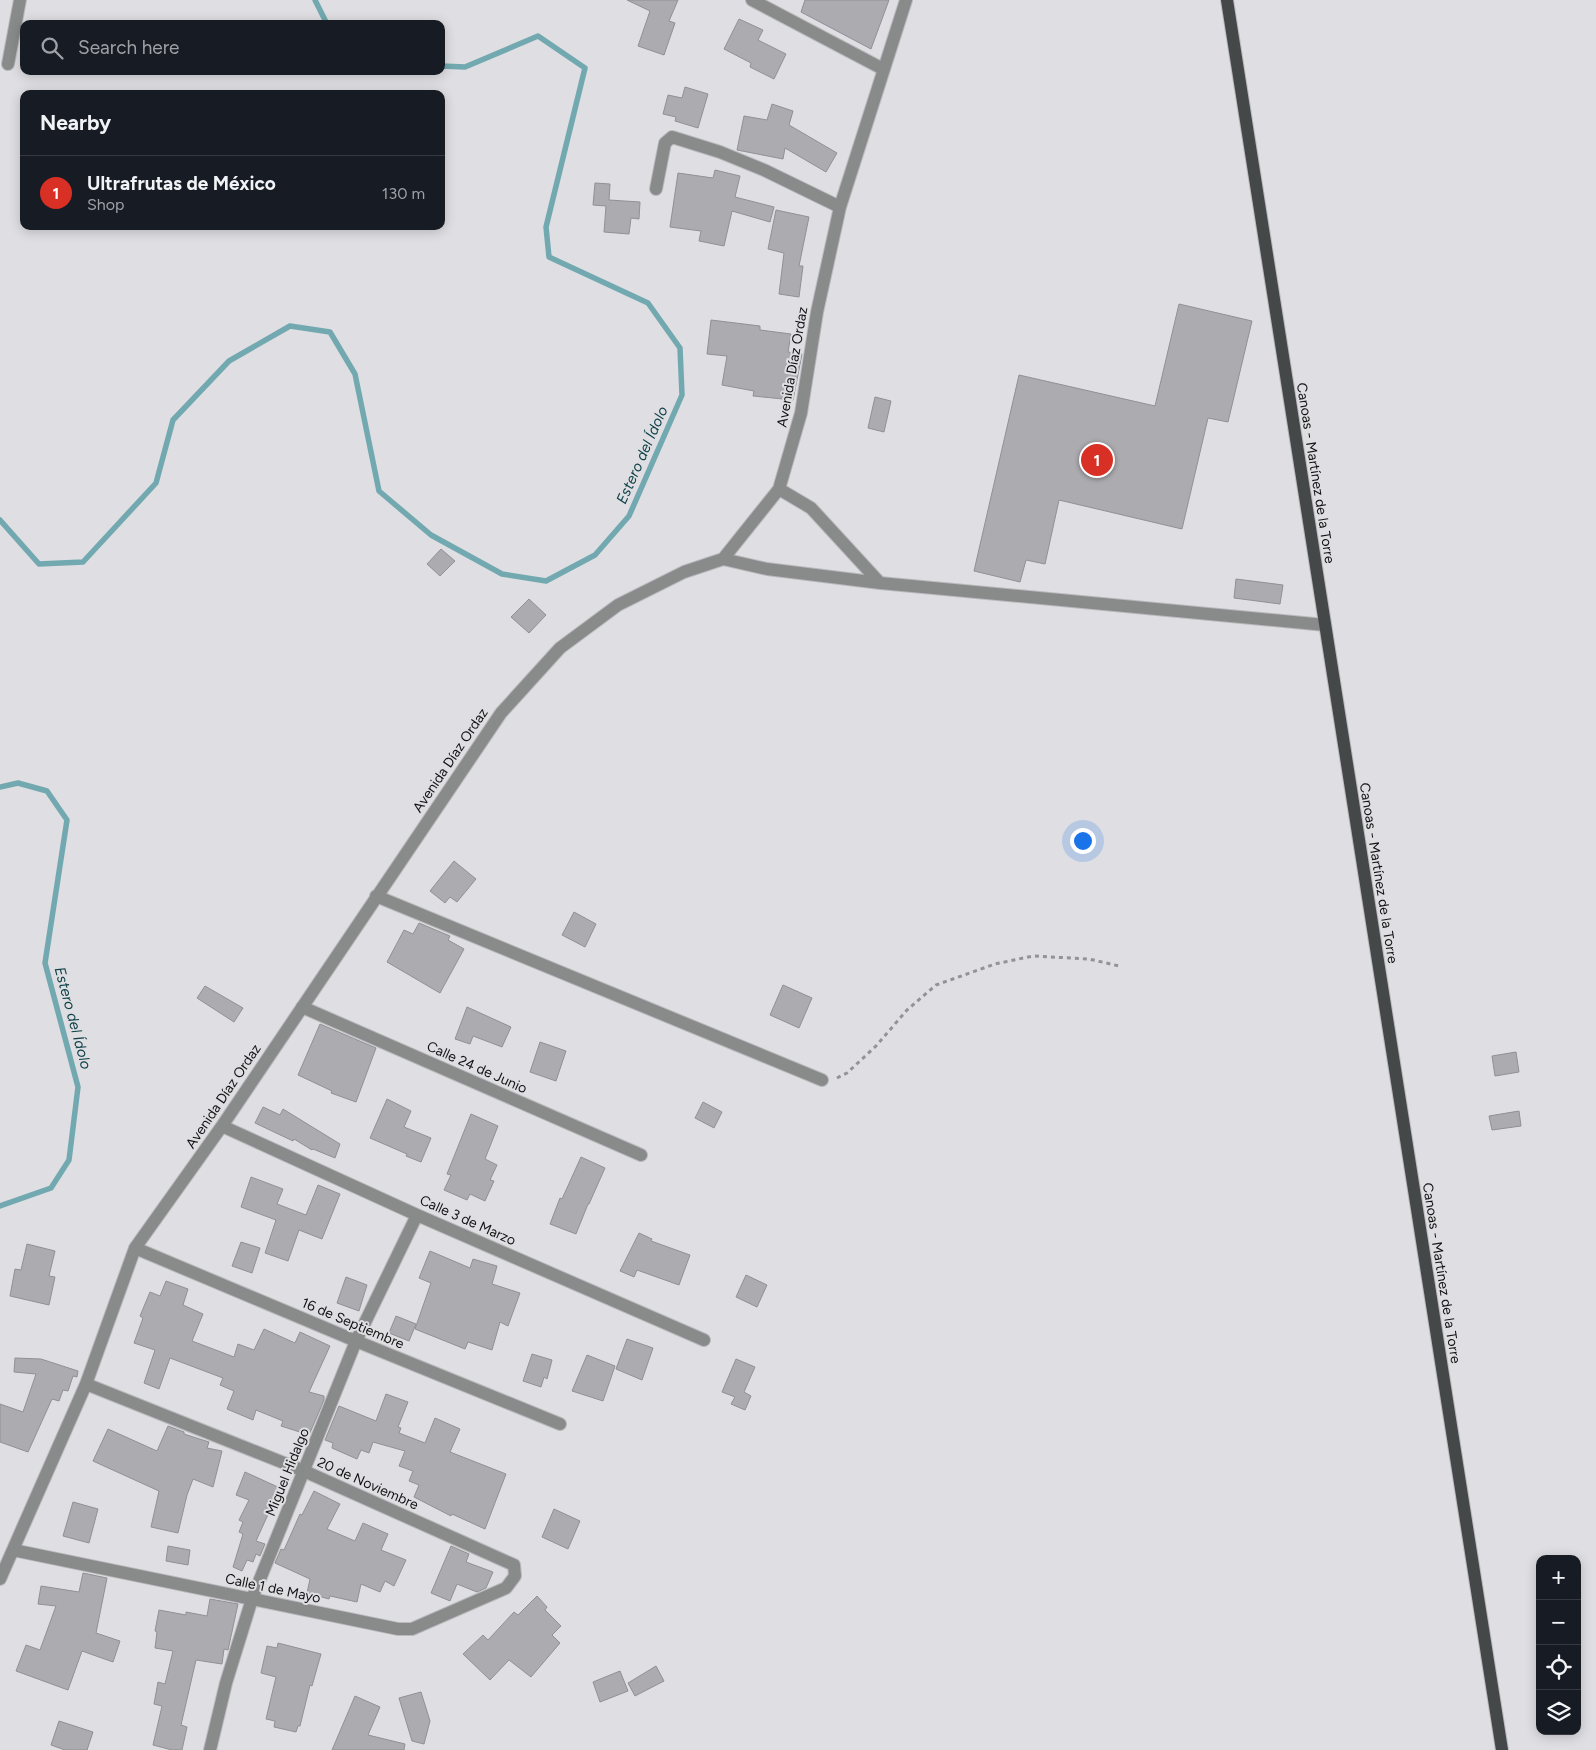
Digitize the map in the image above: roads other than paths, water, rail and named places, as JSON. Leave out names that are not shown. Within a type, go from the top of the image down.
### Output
[{"type":"main road","name":"Canoas - Martínez de la Torre","points":[[1227,0],[1502,1750]]},
{"type":"street","points":[[8,64],[20,0]]},
{"type":"street","points":[[752,0],[883,70]]},
{"type":"street","name":"Avenida Díaz Ordaz","points":[[0,1579],[86,1384],[135,1248],[222,1126],[500,713],[560,648],[618,605],[684,572],[723,559],[779,490],[801,414],[817,312],[840,207],[906,0]]},
{"type":"street","points":[[656,189],[665,143],[672,137],[720,152],[764,170],[840,207]]},
{"type":"street","points":[[779,490],[811,508],[880,583]]},
{"type":"street","points":[[723,559],[767,569],[880,583],[1325,625]]},
{"type":"street","points":[[376,896],[822,1080]]},
{"type":"street","name":"Calle 24 de Junio","points":[[302,1006],[641,1155]]},
{"type":"street","name":"Calle 3 de Marzo","points":[[222,1126],[704,1340]]},
{"type":"street","name":"Miguel Hidalgo","points":[[210,1750],[226,1683],[252,1599],[356,1341],[417,1214]]},
{"type":"street","name":"16 de Septiembre","points":[[135,1248],[560,1424]]},
{"type":"street","name":"20 de Noviembre","points":[[86,1384],[304,1471],[514,1565],[515,1576]]},
{"type":"street","name":"Calle 1 de Mayo","points":[[13,1550],[398,1629],[412,1629],[506,1588],[515,1576]]},
{"type":"waterway","name":"Estero del Ídolo","points":[[315,0],[325,20]]},
{"type":"waterway","name":"Estero del Ídolo","points":[[0,520],[39,564],[83,562],[156,483],[173,420],[229,361],[290,326],[330,332],[355,374],[379,491],[431,535],[502,574],[546,581],[595,555],[629,516],[682,395],[680,348],[648,303],[549,257],[546,227],[585,68],[538,36],[465,67],[445,66]]},
{"type":"waterway","name":"Estero del Ídolo","points":[[0,787],[18,783],[47,791],[67,820],[45,963],[78,1087],[69,1160],[51,1188],[0,1206]]},
{"type":"place","name":"Ultrafrutas de México","points":[[1097,460]]}]
